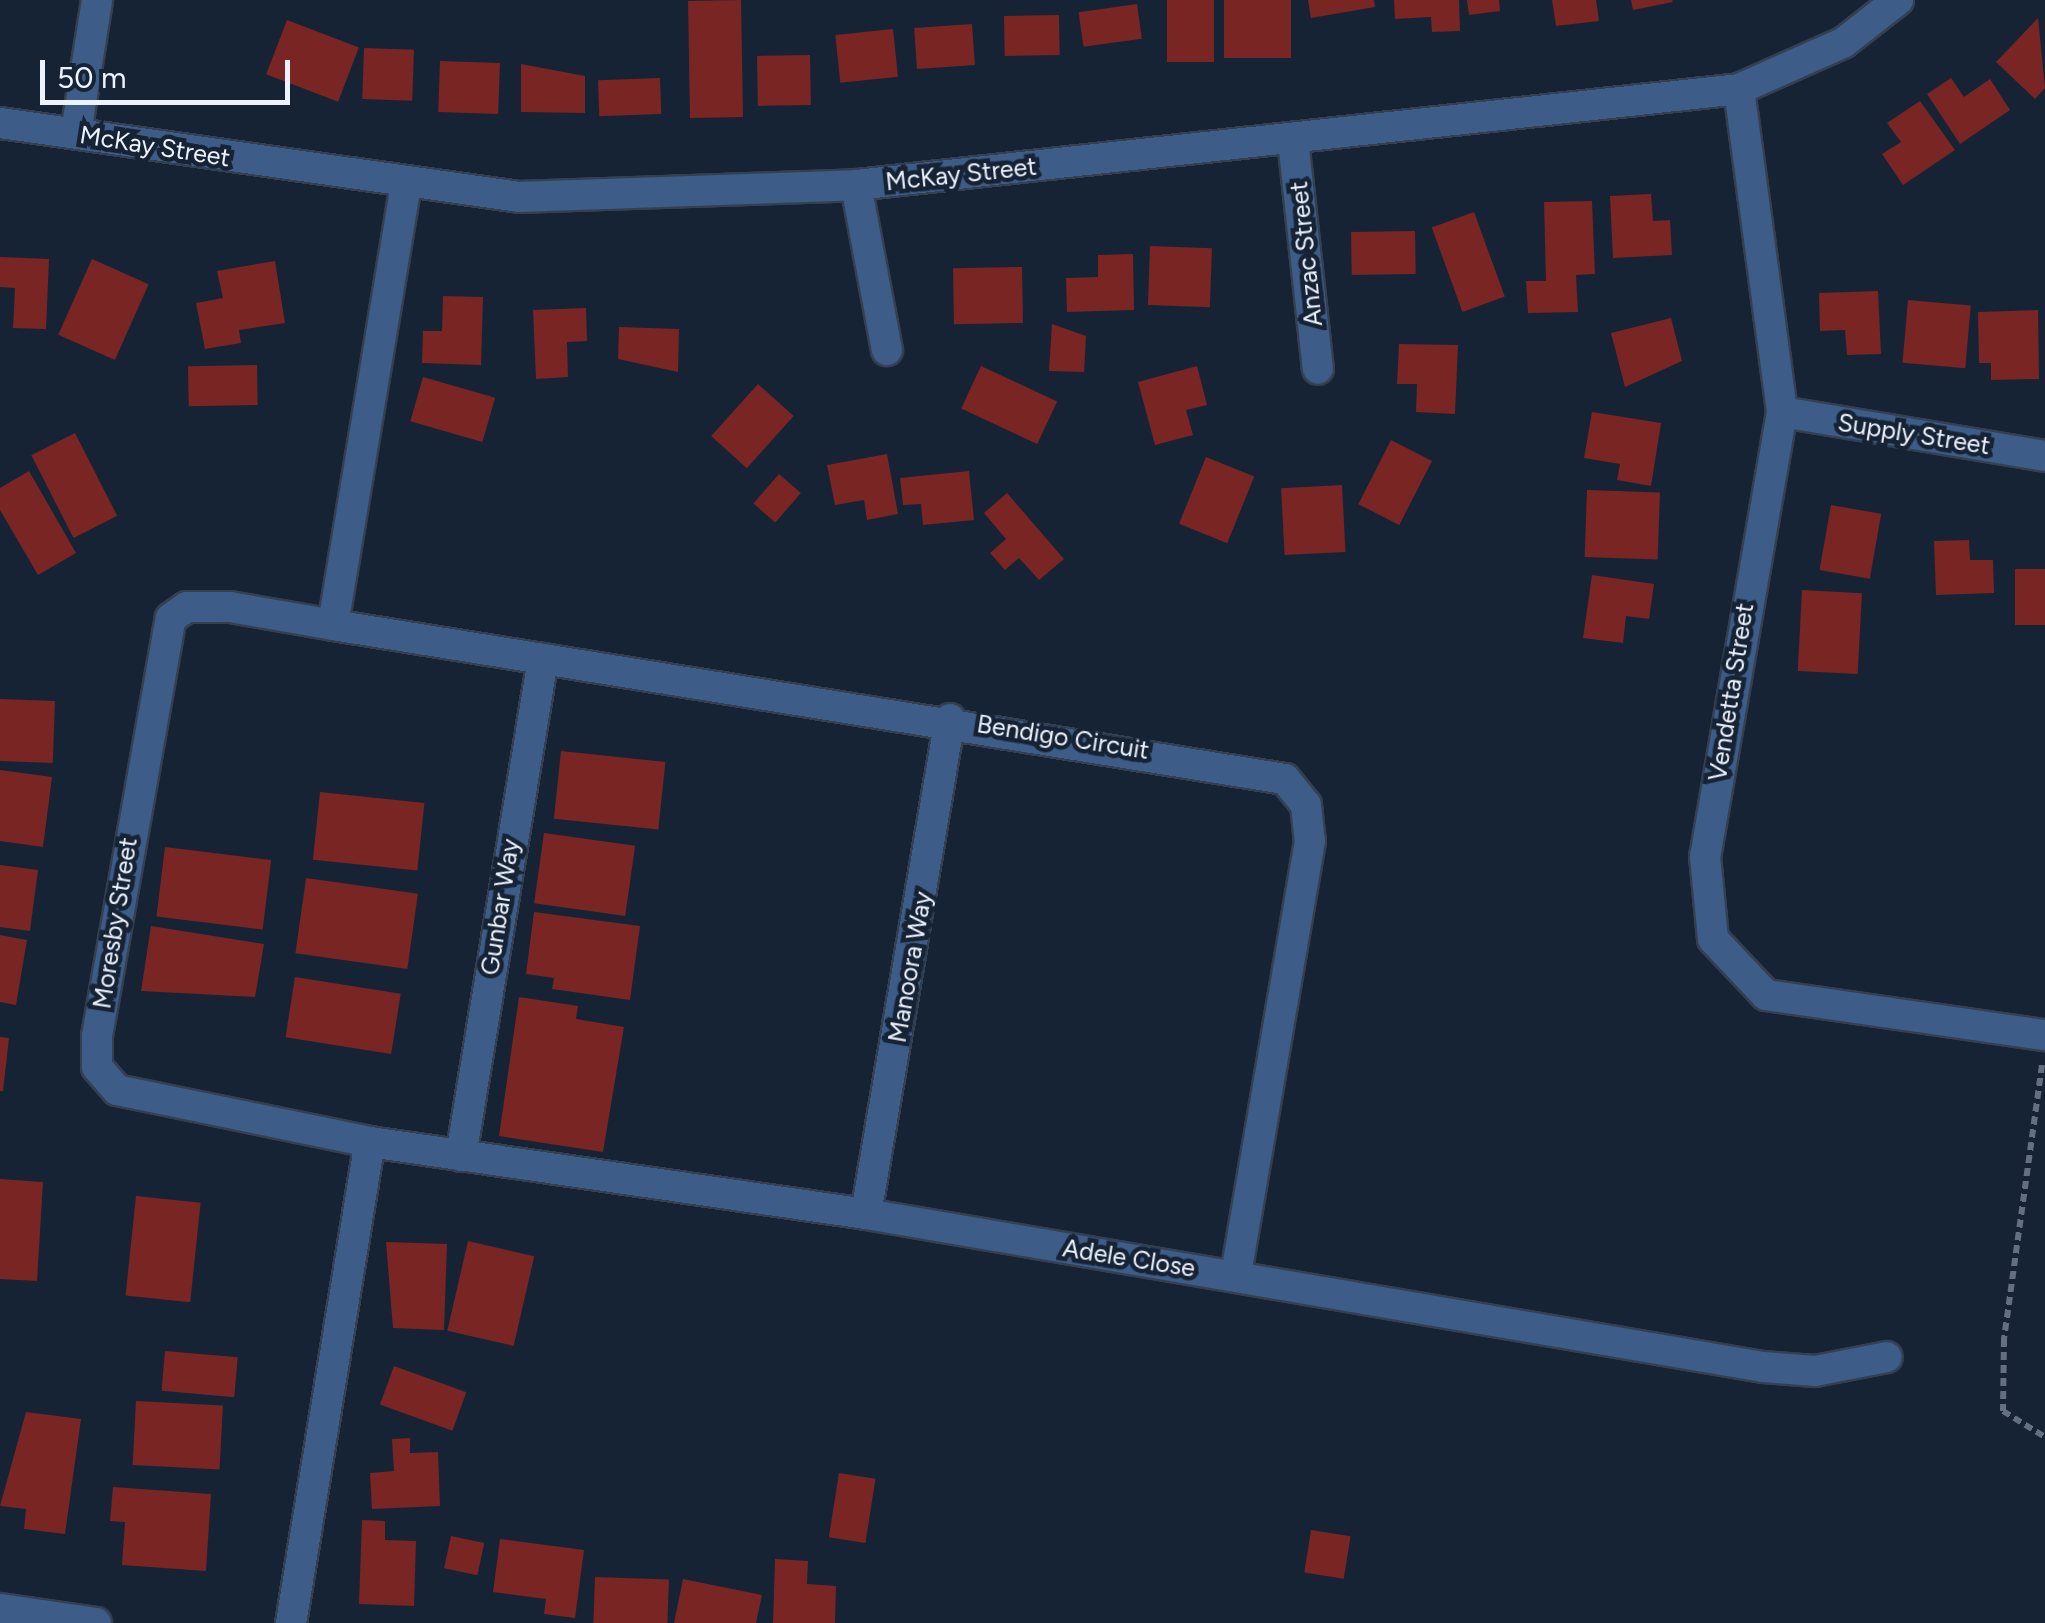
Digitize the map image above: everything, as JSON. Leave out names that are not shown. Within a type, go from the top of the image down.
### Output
[{"type":"street","points":[[76,133],[97,0]]},
{"type":"street","name":"McKay Street","points":[[0,122],[405,188],[555,197],[856,185],[1739,89],[1843,44],[1898,0]]},
{"type":"street","name":"Vendetta Street","points":[[1739,89],[1782,412],[1705,856],[1713,939],[1766,994],[2045,1035]]},
{"type":"street","name":"Anzac Street","points":[[1293,140],[1318,369]]},
{"type":"street","points":[[856,185],[888,350]]},
{"type":"street","points":[[334,625],[405,188]]},
{"type":"street","name":"Supply Street","points":[[1782,412],[2045,456]]},
{"type":"street","name":"Moresby Street","points":[[334,625],[230,607],[187,607],[171,618],[157,661],[98,1066],[116,1090],[155,1105],[370,1142]]},
{"type":"street","name":"Bendigo Circuit","points":[[334,625],[1268,770],[1306,804],[1308,859],[1236,1276]]},
{"type":"street","name":"Gunbar Way","points":[[461,1156],[543,660]]},
{"type":"street","name":"Manoora Way","points":[[866,1214],[950,719]]},
{"type":"street","points":[[291,1623],[370,1142]]},
{"type":"street","name":"Adele Close","points":[[370,1142],[866,1214],[1763,1367],[1815,1371],[1887,1357]]},
{"type":"street","points":[[0,1609],[95,1623]]},
{"type":"path","points":[[2045,1044],[2004,1338],[2003,1410],[2045,1437]]},
{"type":"building","points":[[741,0],[743,117],[690,118],[688,1]]},
{"type":"building","points":[[1167,0],[1214,0],[1214,62],[1167,62]]},
{"type":"building","points":[[1224,0],[1291,0],[1291,58],[1224,58]]},
{"type":"building","points":[[1308,0],[1374,0],[1375,7],[1311,18]]},
{"type":"building","points":[[1394,0],[1459,0],[1460,31],[1432,32],[1431,17],[1395,19]]},
{"type":"building","points":[[1467,0],[1499,0],[1500,11],[1469,15]]},
{"type":"building","points":[[1552,0],[1596,0],[1599,21],[1556,26]]},
{"type":"building","points":[[1631,0],[1672,0],[1673,2],[1633,10]]},
{"type":"building","points":[[1137,4],[1142,39],[1083,47],[1079,12]]},
{"type":"building","points":[[1059,15],[1060,55],[1005,56],[1004,16]]},
{"type":"building","points":[[2038,18],[2045,88],[2035,99],[1996,62]]},
{"type":"building","points":[[287,20],[359,48],[338,102],[266,74]]},
{"type":"building","points":[[972,24],[975,65],[917,69],[914,28]]},
{"type":"building","points":[[893,29],[898,77],[840,83],[835,35]]},
{"type":"building","points":[[364,48],[414,50],[412,101],[362,99]]},
{"type":"building","points":[[810,55],[811,105],[758,106],[757,56]]},
{"type":"building","points":[[440,61],[500,63],[498,114],[438,112]]},
{"type":"building","points":[[521,64],[585,76],[585,113],[521,112]]},
{"type":"building","points":[[660,78],[661,114],[599,116],[598,80]]},
{"type":"building","points":[[1951,78],[1964,97],[1990,79],[2010,110],[1960,144],[1927,94]]},
{"type":"building","points":[[1920,101],[1955,150],[1903,185],[1882,154],[1901,142],[1887,123]]},
{"type":"building","points":[[1651,194],[1653,221],[1670,220],[1672,255],[1613,258],[1610,196]]},
{"type":"building","points":[[1592,201],[1595,274],[1576,275],[1578,312],[1528,313],[1526,281],[1546,281],[1544,202]]},
{"type":"building","points":[[1474,212],[1505,297],[1462,312],[1432,227]]},
{"type":"building","points":[[1415,231],[1416,274],[1352,275],[1351,232]]},
{"type":"building","points":[[1150,246],[1212,248],[1210,307],[1148,305]]},
{"type":"building","points":[[1133,254],[1134,310],[1067,312],[1066,278],[1098,277],[1098,255]]},
{"type":"building","points":[[0,257],[49,259],[46,329],[13,328],[15,288],[0,287]]},
{"type":"building","points":[[92,259],[149,284],[115,360],[58,335]]},
{"type":"building","points":[[275,261],[285,323],[239,330],[241,343],[205,349],[196,303],[223,298],[217,271]]},
{"type":"building","points":[[1022,267],[1023,323],[954,324],[953,268]]},
{"type":"building","points":[[1878,291],[1881,354],[1847,355],[1845,330],[1820,331],[1819,293]]},
{"type":"building","points":[[443,296],[483,297],[481,365],[422,363],[423,331],[442,331]]},
{"type":"building","points":[[1908,300],[1971,305],[1965,368],[1903,363]]},
{"type":"building","points":[[586,308],[587,341],[567,342],[568,377],[536,379],[533,310]]},
{"type":"building","points":[[2038,310],[2039,379],[1991,380],[1991,363],[1979,363],[1978,312]]},
{"type":"building","points":[[1671,318],[1682,361],[1625,387],[1611,333]]},
{"type":"building","points":[[1052,324],[1086,336],[1084,372],[1049,371]]},
{"type":"building","points":[[619,327],[679,329],[678,372],[618,359]]},
{"type":"building","points":[[1399,344],[1458,345],[1455,414],[1416,412],[1417,384],[1397,384]]},
{"type":"building","points":[[257,365],[258,405],[189,406],[188,366]]},
{"type":"building","points":[[981,366],[1057,401],[1037,444],[961,409]]},
{"type":"building","points":[[1197,366],[1207,405],[1186,410],[1193,435],[1155,445],[1138,382]]},
{"type":"building","points":[[423,377],[495,398],[482,442],[410,421]]},
{"type":"building","points":[[758,384],[794,416],[747,468],[711,436]]},
{"type":"building","points":[[1592,412],[1661,423],[1651,486],[1617,480],[1620,464],[1584,458]]},
{"type":"building","points":[[75,433],[117,516],[74,538],[31,455]]},
{"type":"building","points":[[1391,440],[1432,461],[1399,525],[1358,504]]},
{"type":"building","points":[[887,454],[898,514],[867,520],[864,500],[835,505],[827,465]]},
{"type":"building","points":[[1206,457],[1254,476],[1227,543],[1179,524]]},
{"type":"building","points":[[29,471],[76,553],[38,575],[0,510],[0,488]]},
{"type":"building","points":[[969,471],[974,520],[923,525],[921,504],[903,505],[900,478]]},
{"type":"building","points":[[779,474],[801,493],[775,522],[753,503]]},
{"type":"building","points":[[1342,485],[1346,552],[1285,555],[1281,488]]},
{"type":"building","points":[[1587,490],[1660,493],[1658,560],[1585,557]]},
{"type":"building","points":[[1007,493],[1064,559],[1039,580],[1019,558],[1005,570],[990,553],[1006,539],[984,513]]},
{"type":"building","points":[[1831,505],[1881,514],[1870,579],[1820,570]]},
{"type":"building","points":[[1969,540],[1970,560],[1993,560],[1994,593],[1936,595],[1934,541]]},
{"type":"building","points":[[2015,569],[2045,569],[2045,625],[2015,625]]},
{"type":"building","points":[[1592,575],[1654,584],[1649,619],[1626,616],[1623,643],[1583,638]]},
{"type":"building","points":[[1802,590],[1862,593],[1858,674],[1798,671]]},
{"type":"building","points":[[0,699],[55,701],[53,763],[0,761]]},
{"type":"building","points":[[561,751],[665,762],[658,830],[554,819]]},
{"type":"building","points":[[0,770],[52,777],[43,847],[0,841]]},
{"type":"building","points":[[320,792],[424,803],[417,871],[313,860]]},
{"type":"building","points":[[544,833],[635,846],[625,916],[534,903]]},
{"type":"building","points":[[165,847],[271,860],[263,930],[156,916]]},
{"type":"building","points":[[0,865],[38,870],[30,931],[0,927]]},
{"type":"building","points":[[306,878],[418,894],[407,969],[295,953]]},
{"type":"building","points":[[534,912],[640,926],[630,1000],[552,989],[554,978],[526,974]]},
{"type":"building","points":[[151,926],[264,944],[255,997],[141,991]]},
{"type":"building","points":[[0,935],[27,940],[16,1005],[0,1002]]},
{"type":"building","points":[[295,977],[401,994],[391,1054],[285,1037]]},
{"type":"building","points":[[519,997],[578,1006],[576,1019],[624,1027],[603,1152],[499,1136]]},
{"type":"building","points":[[0,1037],[9,1038],[3,1091],[0,1091]]},
{"type":"building","points":[[0,1179],[43,1182],[37,1281],[0,1279]]},
{"type":"building","points":[[136,1196],[201,1203],[190,1302],[126,1295]]},
{"type":"building","points":[[468,1241],[534,1256],[514,1346],[447,1331]]},
{"type":"building","points":[[386,1242],[447,1244],[444,1330],[393,1328]]},
{"type":"building","points":[[165,1351],[238,1357],[234,1397],[162,1391]]},
{"type":"building","points":[[394,1366],[466,1392],[452,1431],[380,1405]]},
{"type":"building","points":[[136,1401],[223,1406],[220,1469],[133,1465]]},
{"type":"building","points":[[26,1412],[81,1419],[65,1534],[24,1529],[26,1509],[0,1506]]},
{"type":"building","points":[[410,1438],[410,1453],[438,1452],[440,1506],[372,1509],[370,1473],[394,1471],[392,1439]]},
{"type":"building","points":[[839,1473],[876,1479],[865,1543],[829,1537]]},
{"type":"building","points":[[113,1487],[211,1494],[206,1571],[122,1565],[125,1522],[110,1521]]},
{"type":"building","points":[[362,1520],[385,1521],[385,1540],[416,1541],[414,1606],[359,1604]]},
{"type":"building","points":[[1311,1530],[1351,1536],[1344,1579],[1304,1572]]},
{"type":"building","points":[[451,1536],[484,1543],[477,1575],[444,1568]]},
{"type":"building","points":[[500,1539],[584,1550],[575,1618],[544,1614],[546,1599],[493,1592]]},
{"type":"building","points":[[775,1559],[808,1561],[807,1584],[836,1586],[835,1623],[773,1623]]},
{"type":"building","points":[[595,1577],[669,1580],[667,1623],[593,1623]]},
{"type":"building","points":[[683,1579],[762,1595],[756,1623],[674,1623]]}]
